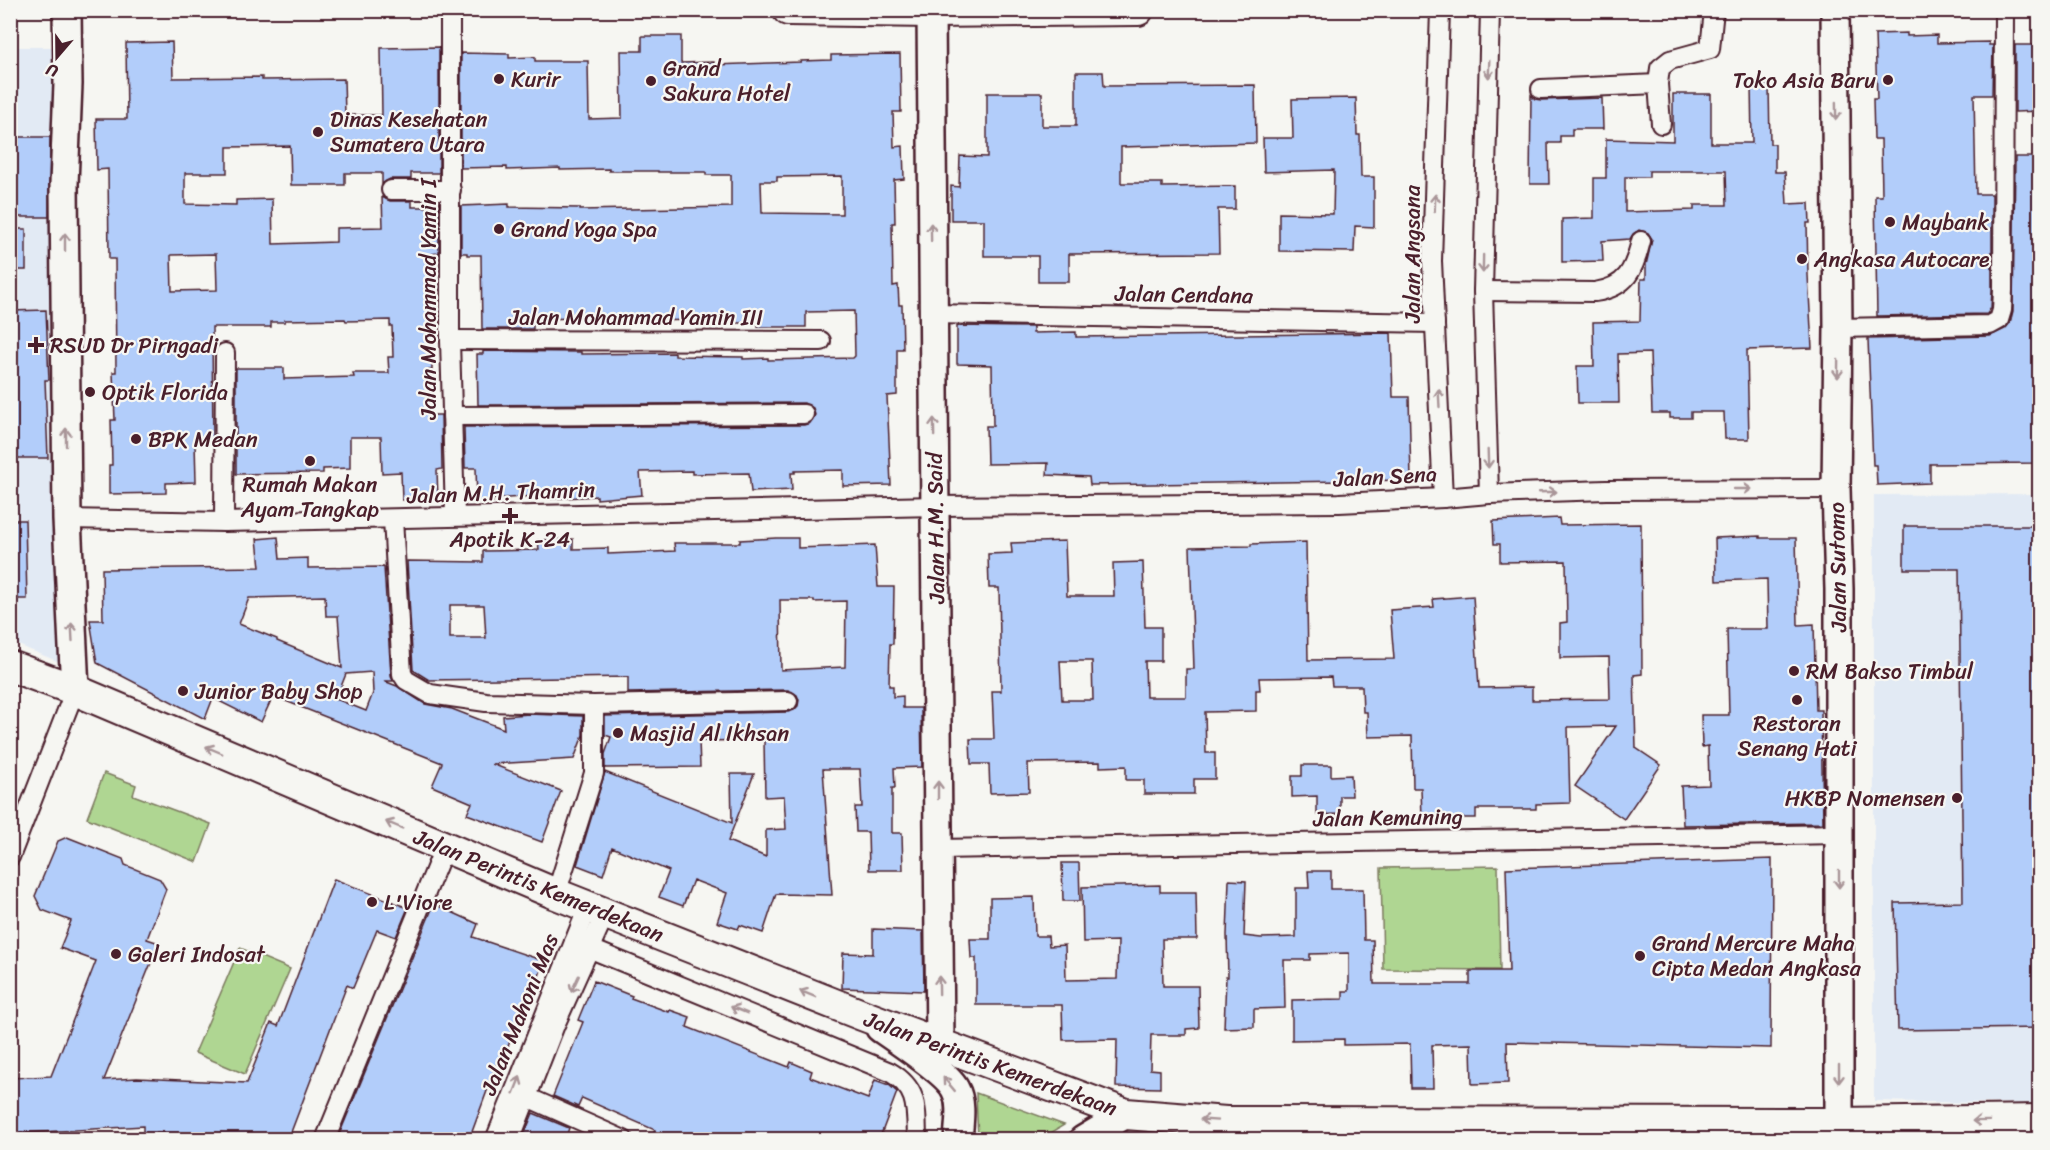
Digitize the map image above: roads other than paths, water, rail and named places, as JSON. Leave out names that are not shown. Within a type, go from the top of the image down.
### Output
[{"type":"main road","points":[[67,10],[68,84],[64,183],[67,519],[75,690]]},
{"type":"main road","points":[[788,10],[1138,10]]},
{"type":"main road","name":"Jalan Sutomo","points":[[1826,1131],[1839,834],[1835,10]]},
{"type":"main road","name":"Jalan H.M. Said","points":[[931,11],[940,1044]]},
{"type":"main road","name":"Jalan Perintis Kemerdekaan","points":[[10,666],[75,690],[556,894],[862,1015],[1126,1114],[1226,1122],[1264,1131],[1826,1131],[2040,1120]]},
{"type":"main road","points":[[862,1015],[912,1051],[955,1088],[959,1105],[958,1140]]},
{"type":"main road","points":[[1083,1140],[1126,1114]]},
{"type":"street","name":"Jalan Mohammad Yamin I","points":[[450,10],[450,340],[455,516]]},
{"type":"street","name":"Jalan Angsana","points":[[1440,10],[1432,261],[1443,498]]},
{"type":"street","points":[[1490,10],[1483,291],[1490,494]]},
{"type":"street","points":[[1661,124],[1658,84],[1660,68],[1666,63],[1710,49],[1714,10]]},
{"type":"street","points":[[1838,328],[1990,325],[1999,320],[2003,290],[2004,10]]},
{"type":"street","points":[[1541,88],[1658,84]]},
{"type":"street","points":[[391,190],[451,190]]},
{"type":"street","points":[[1483,291],[1595,292],[1606,290],[1629,275],[1636,264],[1641,241]]},
{"type":"street","name":"Jalan Cendana","points":[[932,314],[1435,323]]},
{"type":"street","name":"Jalan Mohammad Yamin III","points":[[450,340],[821,341]]},
{"type":"street","points":[[224,522],[225,352]]},
{"type":"street","points":[[452,416],[804,414]]},
{"type":"street","name":"Jalan Sena","points":[[936,507],[1339,503],[1606,490],[1836,489]]},
{"type":"street","name":"Jalan M.H. Thamrin","points":[[67,519],[224,522],[936,507]]},
{"type":"street","points":[[393,519],[402,674],[406,680],[430,694],[462,700],[594,705],[788,701]]},
{"type":"street","points":[[10,857],[75,690]]},
{"type":"street","points":[[556,894],[594,773],[594,705]]},
{"type":"street","name":"Jalan Kemuning","points":[[938,849],[1839,834]]},
{"type":"street","points":[[325,1140],[445,846]]},
{"type":"street","name":"Jalan Mahoni Mas","points":[[495,1140],[574,942],[597,910]]},
{"type":"street","name":"Jalan Mahoni Mas","points":[[510,1140],[555,1025],[591,949],[597,910]]},
{"type":"street","points":[[574,942],[890,1072],[904,1080],[914,1099],[917,1140]]},
{"type":"street","points":[[527,1097],[624,1140]]},
{"type":"place","name":"Kurir","points":[[499,79]]},
{"type":"place","name":"Toko Asia Baru","points":[[1888,80]]},
{"type":"place","name":"Grand Sakura Hotel","points":[[651,81]]},
{"type":"place","name":"Dinas Kesehatan Sumatera Utara","points":[[318,132]]},
{"type":"place","name":"Maybank","points":[[1890,222]]},
{"type":"place","name":"Grand Yoga Spa","points":[[499,229]]},
{"type":"place","name":"Angkasa Autocare","points":[[1802,259]]},
{"type":"place","name":"RSUD Dr Pirngadi","points":[[36,345]]},
{"type":"place","name":"Optik Florida","points":[[90,392]]},
{"type":"place","name":"BPK Medan","points":[[136,439]]},
{"type":"place","name":"Rumah Makan Ayam Tangkap","points":[[310,461]]},
{"type":"place","name":"Apotik K-24","points":[[510,516]]},
{"type":"place","name":"RM Bakso Timbul","points":[[1794,671]]},
{"type":"place","name":"Junior Baby Shop","points":[[183,691]]},
{"type":"place","name":"Restoran Senang Hati","points":[[1797,700]]},
{"type":"place","name":"Masjid Al Ikhsan","points":[[618,733]]},
{"type":"place","name":"HKBP Nomensen","points":[[1957,798]]},
{"type":"place","name":"L'Viore","points":[[372,902]]},
{"type":"place","name":"Galeri Indosat","points":[[116,954]]},
{"type":"place","name":"Grand Mercure Maha Cipta Medan Angkasa","points":[[1640,956]]}]
